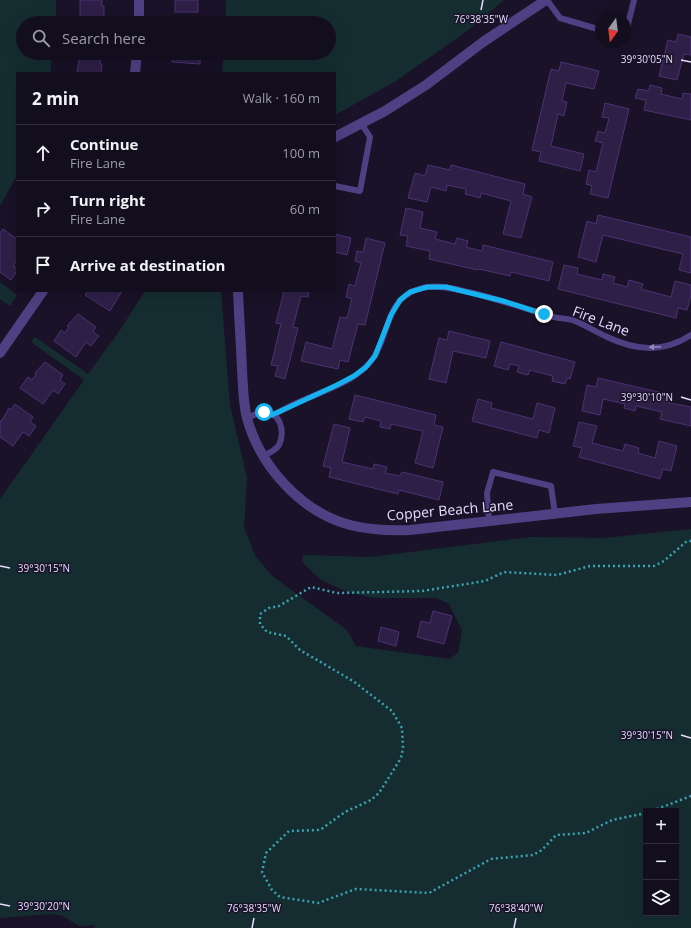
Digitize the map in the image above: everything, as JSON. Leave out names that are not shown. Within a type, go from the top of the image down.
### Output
[{"type":"street","points":[[139,0],[139,16]]},
{"type":"street","points":[[336,136],[385,111],[426,85],[483,42],[547,0]]},
{"type":"street","points":[[135,72],[136,60]]},
{"type":"street","points":[[0,353],[42,292]]},
{"type":"street","name":"Copper Beach Lane","points":[[238,292],[247,418],[260,451],[276,476],[299,498],[320,513],[349,525],[381,531],[403,531],[555,514],[691,502]]},
{"type":"lane","points":[[547,0],[560,18],[595,28]]},
{"type":"lane","points":[[631,12],[634,0]]},
{"type":"lane","points":[[336,186],[360,191],[370,137],[361,123]]},
{"type":"lane","name":"Fire Lane","points":[[272,415],[337,385],[354,376],[366,367],[375,356],[391,315],[400,300],[410,292],[427,287],[446,287],[503,301],[556,318],[572,320],[622,343],[635,346],[657,348],[669,346],[679,343],[691,336]]},
{"type":"lane","points":[[247,418],[264,412],[280,420],[282,428],[278,446],[273,451],[263,456]]},
{"type":"lane","points":[[489,521],[487,493],[493,472],[551,486],[555,514]]},
{"type":"path","points":[[643,814],[612,820],[586,833],[556,836],[542,850],[532,855],[492,859],[429,893],[356,889],[318,903],[280,897],[272,890],[262,872],[266,854],[289,831],[320,830],[345,812],[371,800],[379,793],[401,758],[403,748],[402,728],[392,711],[353,681],[300,650],[286,636],[266,632],[260,624],[260,614],[268,608],[279,606],[310,587],[337,593],[422,591],[485,581],[504,572],[557,575],[590,566],[654,566],[664,561],[687,541],[691,541]]},
{"type":"path","points":[[660,808],[691,796]]},
{"type":"green space","points":[[0,0],[56,0],[56,16],[16,16],[16,60],[52,60],[50,72],[16,72],[16,177],[0,206]]},
{"type":"green space","points":[[226,0],[504,0],[467,31],[396,81],[336,114],[336,72],[222,72],[223,60],[336,60],[336,16],[226,16]]},
{"type":"green space","points":[[0,282],[17,295],[10,306],[0,299]]},
{"type":"green space","points":[[144,292],[221,292],[230,405],[247,478],[244,527],[255,555],[271,575],[347,630],[356,646],[449,659],[458,653],[462,631],[449,604],[436,598],[375,598],[347,592],[321,580],[302,562],[303,555],[370,557],[531,537],[603,538],[691,529],[691,928],[94,928],[94,925],[79,926],[61,915],[50,914],[0,918],[0,499],[84,380],[31,342],[35,337],[88,374],[118,333]]},
{"type":"building","points":[[80,0],[102,0],[102,6],[104,6],[104,16],[80,16]]},
{"type":"building","points":[[175,0],[198,0],[198,12],[175,12]]},
{"type":"building","points":[[678,34],[691,37],[691,55],[684,54],[677,80],[659,76],[668,40],[676,42]]},
{"type":"building","points":[[79,60],[100,60],[100,64],[102,64],[101,72],[77,72]]},
{"type":"building","points":[[172,60],[200,60],[200,64],[172,62]]},
{"type":"building","points":[[561,62],[599,71],[594,89],[566,83],[562,101],[567,102],[564,116],[558,114],[551,146],[584,154],[580,171],[539,161],[541,152],[532,150],[551,69],[559,71]]},
{"type":"building","points":[[650,85],[662,88],[661,94],[682,99],[683,93],[691,94],[691,120],[644,110],[646,100],[635,98],[638,89],[649,91]]},
{"type":"building","points":[[605,103],[629,109],[608,198],[590,194],[592,186],[586,184],[589,170],[596,172],[603,143],[595,141],[598,131],[605,133],[609,118],[602,117]]},
{"type":"building","points":[[428,165],[450,170],[451,165],[525,184],[523,194],[532,197],[521,238],[503,234],[511,201],[481,193],[480,198],[465,194],[466,189],[447,185],[446,191],[431,187],[427,202],[408,198],[415,173],[425,176]]},
{"type":"building","points":[[406,208],[423,212],[420,228],[437,232],[435,239],[455,244],[457,238],[468,241],[466,247],[482,251],[483,245],[553,262],[549,281],[511,272],[510,276],[429,259],[430,251],[406,246],[408,236],[400,235]]},
{"type":"building","points":[[598,215],[691,237],[691,273],[679,270],[683,254],[603,235],[596,262],[578,257],[587,221],[596,224]]},
{"type":"building","points":[[3,229],[16,238],[16,262],[13,266],[16,268],[16,272],[11,280],[0,272],[0,233]]},
{"type":"building","points":[[336,234],[351,238],[347,255],[336,252]]},
{"type":"building","points":[[366,238],[385,243],[365,325],[358,324],[348,362],[340,360],[338,369],[301,361],[306,342],[332,349],[340,317],[347,318],[352,299],[346,297],[349,284],[355,286],[361,263],[355,261],[357,251],[363,252]]},
{"type":"building","points":[[564,265],[578,268],[577,274],[602,280],[603,274],[615,277],[613,283],[627,287],[629,280],[643,284],[641,289],[671,297],[675,281],[691,285],[691,295],[687,310],[678,308],[676,318],[558,289]]},
{"type":"building","points":[[87,292],[121,292],[110,311],[85,295]]},
{"type":"building","points":[[284,292],[309,292],[308,297],[301,296],[293,327],[298,328],[285,379],[275,376],[278,366],[271,365],[281,324],[276,323]]},
{"type":"building","points":[[78,314],[96,327],[93,332],[99,336],[91,346],[86,342],[76,357],[54,341],[61,330],[65,333],[69,327],[67,326]]},
{"type":"building","points":[[449,331],[490,341],[486,358],[453,351],[446,383],[429,379],[439,338],[447,340]]},
{"type":"building","points":[[501,342],[575,362],[570,379],[567,378],[565,384],[552,381],[553,376],[530,370],[528,375],[517,372],[519,366],[510,364],[508,370],[494,366]]},
{"type":"building","points":[[45,362],[63,375],[60,380],[65,384],[58,394],[53,390],[43,404],[20,388],[28,377],[32,380],[36,374],[35,373]]},
{"type":"building","points":[[598,378],[667,394],[666,402],[691,407],[691,426],[660,419],[662,412],[636,406],[635,411],[624,408],[625,404],[603,399],[600,415],[582,411],[587,385],[596,387]]},
{"type":"building","points":[[355,395],[436,415],[434,425],[443,427],[433,468],[415,463],[423,431],[391,424],[390,429],[380,427],[381,421],[365,417],[363,422],[349,419]]},
{"type":"building","points":[[478,399],[492,403],[491,408],[533,419],[537,403],[555,408],[549,433],[539,430],[537,438],[472,421]]},
{"type":"building","points":[[15,404],[33,417],[30,422],[36,426],[29,436],[23,432],[13,446],[0,437],[0,421],[1,422],[9,408],[11,410]]},
{"type":"building","points":[[579,422],[597,426],[592,443],[623,451],[625,444],[639,448],[638,453],[655,458],[659,441],[677,446],[671,471],[663,469],[660,479],[579,457],[582,448],[573,446]]},
{"type":"building","points":[[334,424],[350,428],[342,462],[373,469],[374,464],[387,467],[385,473],[400,476],[402,472],[443,482],[439,500],[399,490],[398,494],[329,477],[331,468],[323,466]]},
{"type":"building","points":[[433,611],[452,616],[444,644],[417,637],[421,621],[430,623]]},
{"type":"building","points":[[381,627],[399,632],[396,646],[378,641]]},
{"type":"route","points":[[264,412],[272,415],[337,385],[354,376],[366,367],[375,356],[391,315],[400,300],[410,292],[427,287],[446,287],[503,301],[544,314]]}]
